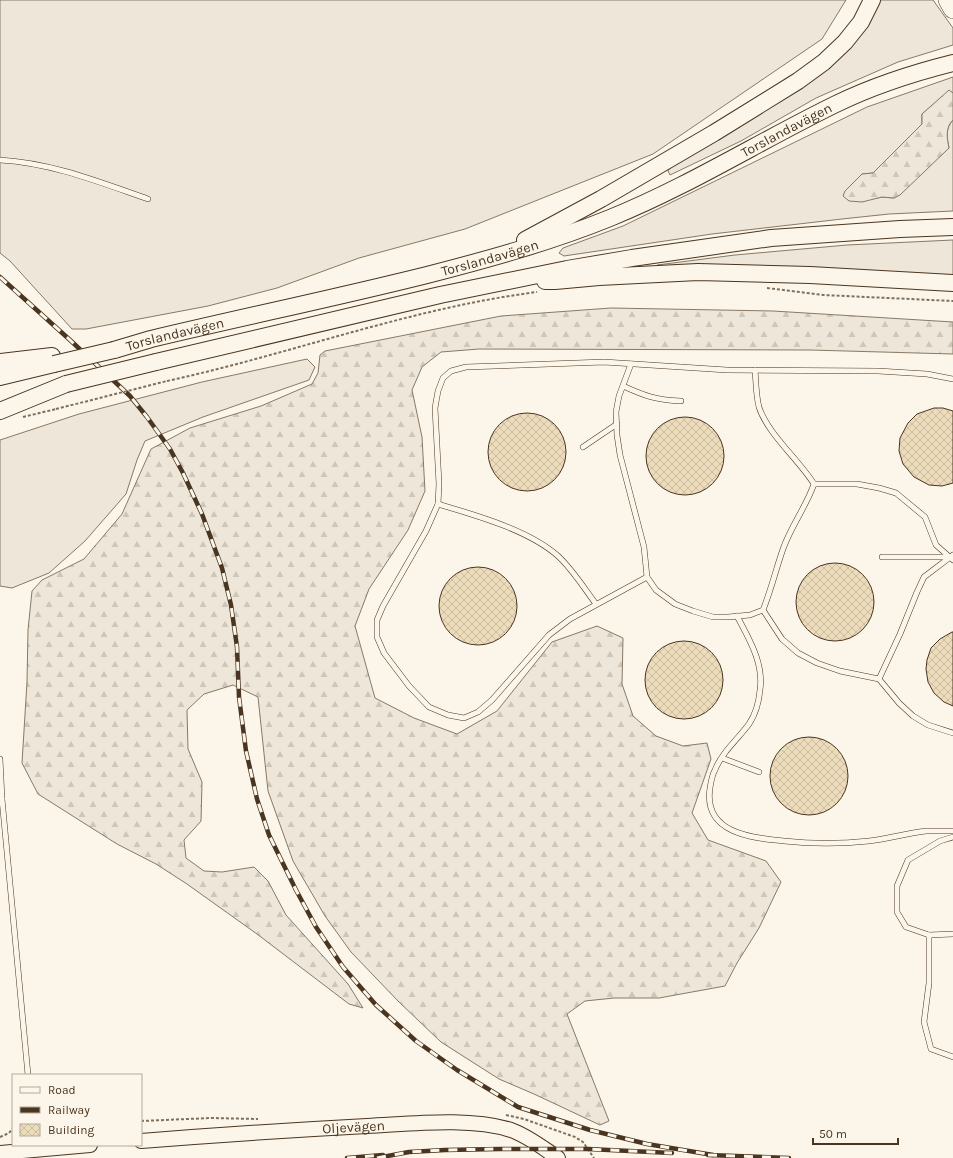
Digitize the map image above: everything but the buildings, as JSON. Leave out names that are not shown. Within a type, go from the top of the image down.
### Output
[{"type":"highway","points":[[948,0],[953,9]]},
{"type":"main road","points":[[491,259],[601,199],[798,81],[824,62],[845,42],[861,22],[872,0]]},
{"type":"main road","name":"Torslandavägen","points":[[0,377],[54,360],[114,350],[151,339],[316,302],[491,259],[610,218],[676,188],[837,103],[919,72],[953,63]]},
{"type":"main road","name":"Torslandavägen","points":[[0,400],[508,280],[632,258],[771,238],[900,229],[953,227]]},
{"type":"main road","points":[[508,280],[555,282],[599,277],[698,272],[810,275],[953,283]]},
{"type":"main road","points":[[0,362],[54,360]]},
{"type":"main road","points":[[0,411],[66,384]]},
{"type":"street","name":"Oljevägen","points":[[142,1141],[239,1133],[442,1122],[489,1125],[513,1130],[558,1158]]},
{"type":"street","points":[[0,1152],[33,1147],[62,1146]]},
{"type":"lane","points":[[0,160],[31,163],[64,170],[148,199]]},
{"type":"lane","points":[[647,577],[570,619],[549,635],[497,695],[478,712],[464,718],[448,716],[429,707],[409,686],[384,652],[377,637],[377,620],[382,606],[426,531],[438,504],[439,484],[435,408],[438,392],[443,378],[451,371],[466,366],[604,362],[755,370],[878,371],[926,374],[953,379]]},
{"type":"lane","points":[[631,364],[622,386],[616,412],[620,455],[644,547],[647,577],[656,590],[675,604],[713,617],[738,616],[763,610]]},
{"type":"lane","points":[[755,370],[759,407],[766,422],[814,484]]},
{"type":"lane","points":[[622,386],[643,396],[662,400],[681,401]]},
{"type":"lane","points":[[583,447],[617,424]]},
{"type":"lane","points":[[814,484],[857,484],[896,493],[925,517],[936,545],[952,558]]},
{"type":"lane","points":[[763,610],[783,549],[794,524],[808,500],[814,484]]},
{"type":"lane","points":[[438,504],[511,529],[536,541],[557,556],[578,579],[596,604]]},
{"type":"lane","points":[[882,557],[952,558]]},
{"type":"lane","points":[[879,679],[924,577],[952,558]]},
{"type":"lane","points":[[763,610],[782,640],[804,656],[817,663],[840,671],[879,679],[899,703],[914,716],[928,725],[953,733]]},
{"type":"lane","points":[[738,616],[757,659],[762,675],[756,708],[750,723],[722,758],[715,770],[709,794],[710,805],[715,817],[724,826],[738,832],[758,838],[785,841],[834,843],[870,841],[925,831],[953,831]]},
{"type":"lane","points":[[722,758],[759,772]]},
{"type":"lane","points":[[0,759],[28,1074]]},
{"type":"lane","points":[[953,837],[940,841],[908,860],[897,886],[897,912],[906,927],[929,935],[953,934]]},
{"type":"lane","points":[[929,935],[930,983],[924,1022],[931,1049],[953,1057]]},
{"type":"path","points":[[765,288],[823,294],[953,300]]},
{"type":"path","points":[[19,418],[231,366],[327,338],[448,308],[542,292]]},
{"type":"path","points":[[0,1137],[12,1129]]},
{"type":"green space","points":[[0,0],[846,0],[822,39],[653,154],[465,229],[359,258],[277,288],[208,306],[86,329],[72,329],[10,261],[0,253]]},
{"type":"green space","points":[[877,0],[933,0],[953,28],[953,45],[898,62],[816,98],[741,141],[670,175],[668,171],[671,167],[808,79]]},
{"type":"green space","points":[[953,77],[953,93],[949,91],[922,114],[922,124],[873,173],[862,174],[845,191],[872,199],[882,197],[894,198],[949,148],[947,137],[948,130],[950,123],[953,120],[953,211],[889,214],[842,219],[712,234],[564,256],[559,253],[563,248],[623,226],[867,107]]},
{"type":"green space","points":[[949,90],[953,93],[953,120],[950,123],[947,137],[949,148],[900,195],[894,198],[882,197],[862,202],[849,201],[843,196],[845,191],[862,174],[873,173],[922,124],[922,114]]},
{"type":"green space","points":[[953,240],[953,276],[657,268],[657,265],[735,255],[847,245]]},
{"type":"green space","points":[[611,308],[773,311],[953,322],[953,354],[810,350],[479,349],[441,352],[422,367],[412,390],[422,437],[425,491],[408,530],[369,589],[355,626],[375,698],[414,718],[457,734],[497,711],[552,642],[597,626],[623,638],[622,684],[633,716],[656,736],[683,746],[707,743],[711,759],[692,813],[708,840],[766,861],[781,882],[759,928],[737,963],[725,986],[659,998],[614,998],[585,1001],[567,1014],[609,1121],[600,1125],[499,1079],[441,1042],[399,1002],[351,952],[325,916],[293,861],[268,791],[258,697],[233,685],[204,694],[187,710],[188,749],[202,782],[201,821],[184,840],[186,858],[204,871],[222,872],[254,867],[268,881],[286,915],[348,984],[363,1008],[349,1004],[257,934],[187,884],[156,864],[117,844],[38,794],[22,763],[27,682],[28,630],[32,591],[42,580],[84,559],[122,514],[151,449],[190,428],[261,406],[312,384],[318,373],[320,355],[325,351],[501,316]]},
{"type":"green space","points":[[307,359],[315,367],[309,380],[203,417],[145,441],[126,494],[85,541],[49,573],[12,588],[0,586],[0,440],[79,414],[202,382]]},
{"type":"railway","points":[[0,277],[130,396],[170,449],[183,473],[202,514],[222,568],[231,605],[237,647],[239,697],[246,751],[257,799],[269,835],[296,890],[316,927],[343,967],[376,1005],[416,1041],[457,1070],[518,1107],[590,1130],[647,1144],[713,1155]]},
{"type":"railway","points":[[377,1158],[409,1152],[500,1149],[588,1149],[672,1153]]},
{"type":"railway","points":[[347,1158],[383,1155]]},
{"type":"railway","points":[[708,1155],[789,1158]]}]
